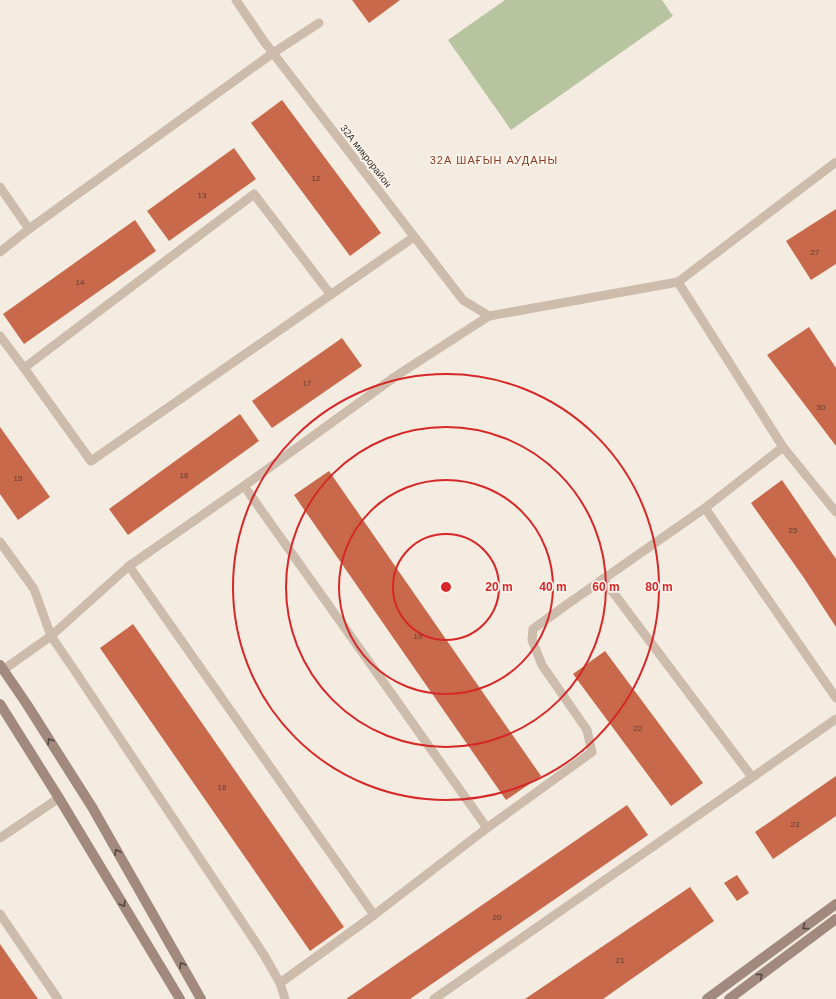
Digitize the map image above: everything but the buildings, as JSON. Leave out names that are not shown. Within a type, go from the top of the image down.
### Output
[{"type":"main road","points":[[2,667],[92,807],[201,999]]},
{"type":"main road","points":[[0,704],[59,798],[180,999]]},
{"type":"main road","points":[[707,999],[836,904]]},
{"type":"main road","points":[[729,999],[836,919]]},
{"type":"lane","name":"32А микрорайон","points":[[236,0],[263,40],[463,300],[489,316]]},
{"type":"lane","points":[[0,252],[29,229],[273,53],[320,23]]},
{"type":"lane","points":[[2,667],[51,636],[129,566],[244,486],[396,376],[489,316],[678,282],[836,162]]},
{"type":"lane","points":[[0,187],[29,229]]},
{"type":"lane","points":[[24,368],[254,194],[331,295]]},
{"type":"lane","points":[[0,336],[91,461],[414,237]]},
{"type":"lane","points":[[678,282],[783,447],[836,512]]},
{"type":"lane","points":[[280,983],[374,915],[487,828],[592,752],[587,730],[542,665],[532,640],[533,629],[705,508],[783,447]]},
{"type":"lane","points":[[244,486],[487,828]]},
{"type":"lane","points":[[705,508],[836,698]]},
{"type":"lane","points":[[0,542],[34,589],[51,636],[264,955],[280,983],[285,999]]},
{"type":"lane","points":[[129,566],[374,915]]},
{"type":"lane","points":[[603,579],[752,777]]},
{"type":"lane","points":[[434,999],[836,718]]},
{"type":"lane","points":[[0,838],[59,798]]},
{"type":"lane","points":[[0,914],[58,999]]},
{"type":"green space","points":[[505,0],[662,0],[673,16],[511,130],[448,40]]},
{"type":"district","name":"32А ШАҒЫН АУДАНЫ","points":[[494,160]]}]
